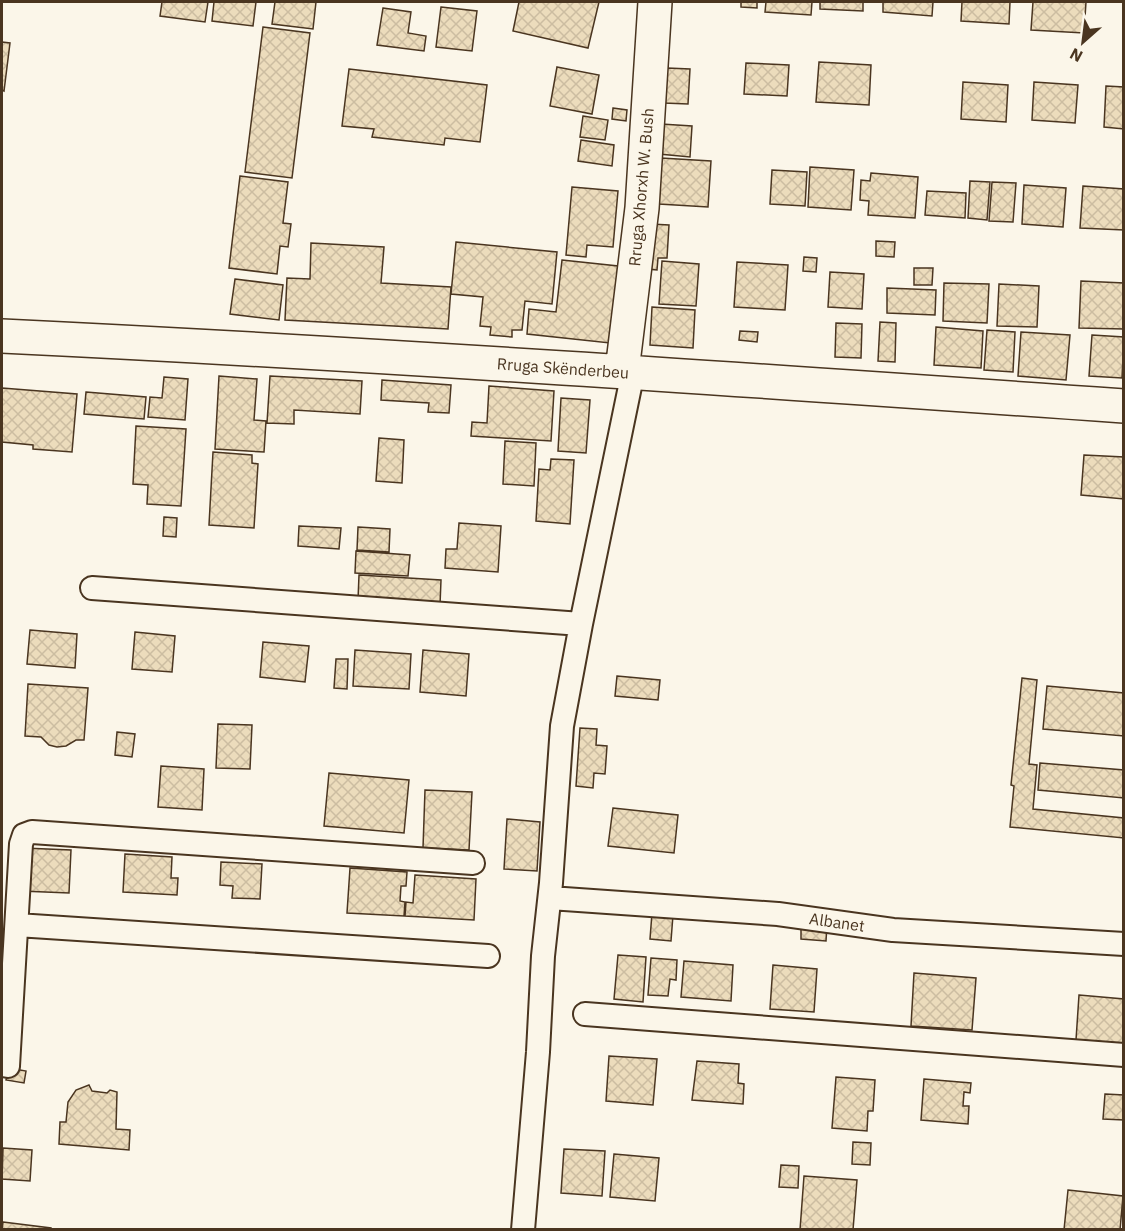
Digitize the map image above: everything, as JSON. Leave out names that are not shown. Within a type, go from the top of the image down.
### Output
[{"type":"main road","name":"Rruga Xhorxh W. Bush","points":[[628,372],[642,208],[655,2]]},
{"type":"main road","name":"Rruga Skënderbeu","points":[[2,336],[184,344],[1124,406]]},
{"type":"street","points":[[523,1230],[562,726],[628,372]]},
{"type":"street","points":[[93,588],[581,624]]},
{"type":"street","points":[[2,1065],[8,1066],[21,844],[24,835],[32,832],[472,863]]},
{"type":"street","name":"Albanet","points":[[550,898],[778,914],[893,930],[1124,944]]},
{"type":"street","points":[[17,925],[488,956]]},
{"type":"street","points":[[585,1014],[1124,1055]]},
{"type":"building","points":[[162,2],[208,2],[205,22],[160,16]]},
{"type":"building","points":[[214,2],[256,2],[253,26],[212,21]]},
{"type":"building","points":[[275,2],[316,2],[313,29],[272,24]]},
{"type":"building","points":[[519,2],[599,2],[588,48],[513,31]]},
{"type":"building","points":[[741,2],[757,2],[757,8],[741,7]]},
{"type":"building","points":[[766,2],[812,2],[811,15],[765,12]]},
{"type":"building","points":[[820,2],[863,2],[863,11],[820,9]]},
{"type":"building","points":[[883,2],[933,2],[932,16],[883,12]]},
{"type":"building","points":[[962,2],[1010,2],[1009,24],[961,21]]},
{"type":"building","points":[[1033,2],[1086,2],[1084,33],[1031,30]]},
{"type":"building","points":[[441,7],[477,11],[472,51],[436,47]]},
{"type":"building","points":[[383,8],[411,12],[408,33],[426,36],[424,51],[377,45]]},
{"type":"building","points":[[263,27],[310,33],[292,178],[245,172]]},
{"type":"building","points":[[2,42],[10,43],[4,91],[2,90]]},
{"type":"building","points":[[819,62],[871,65],[869,105],[816,102]]},
{"type":"building","points":[[746,63],[789,65],[787,96],[744,94]]},
{"type":"building","points":[[557,67],[599,75],[592,114],[550,106]]},
{"type":"building","points":[[667,68],[690,69],[688,104],[664,103]]},
{"type":"building","points":[[349,69],[487,85],[480,142],[445,138],[444,145],[372,137],[374,129],[342,126]]},
{"type":"building","points":[[963,82],[1008,85],[1006,122],[961,119]]},
{"type":"building","points":[[1034,82],[1078,85],[1075,123],[1032,120]]},
{"type":"building","points":[[1106,86],[1124,87],[1124,129],[1104,127]]},
{"type":"building","points":[[613,108],[627,110],[626,121],[612,119]]},
{"type":"building","points":[[583,116],[608,120],[605,140],[580,137]]},
{"type":"building","points":[[661,124],[692,126],[690,157],[659,154]]},
{"type":"building","points":[[581,140],[614,145],[612,166],[578,161]]},
{"type":"building","points":[[661,158],[711,161],[708,207],[659,204]]},
{"type":"building","points":[[810,167],[854,170],[851,210],[808,207]]},
{"type":"building","points":[[772,170],[807,172],[805,206],[770,204]]},
{"type":"building","points":[[871,173],[918,177],[915,218],[868,215],[869,201],[860,200],[861,180],[870,181]]},
{"type":"building","points":[[240,176],[288,182],[283,223],[291,224],[288,247],[280,246],[277,274],[229,268]]},
{"type":"building","points":[[970,181],[990,182],[987,220],[968,218]]},
{"type":"building","points":[[992,182],[1016,183],[1013,222],[989,221]]},
{"type":"building","points":[[1024,185],[1066,188],[1063,227],[1022,224]]},
{"type":"building","points":[[1083,186],[1124,189],[1124,230],[1080,228]]},
{"type":"building","points":[[572,187],[618,191],[613,247],[587,245],[586,257],[566,255]]},
{"type":"building","points":[[927,191],[966,193],[965,218],[925,215]]},
{"type":"building","points":[[650,224],[669,225],[667,258],[658,258],[657,270],[647,269]]},
{"type":"building","points":[[876,241],[895,242],[894,257],[876,256]]},
{"type":"building","points":[[456,242],[557,252],[552,304],[525,301],[522,330],[512,330],[512,337],[490,335],[491,327],[480,326],[483,297],[451,294]]},
{"type":"building","points":[[311,243],[384,247],[381,283],[451,287],[448,329],[285,320],[287,278],[310,279]]},
{"type":"building","points":[[804,257],[817,258],[816,272],[803,271]]},
{"type":"building","points":[[562,260],[618,266],[610,343],[527,334],[529,309],[556,312]]},
{"type":"building","points":[[662,261],[699,264],[696,306],[659,304]]},
{"type":"building","points":[[737,262],[788,265],[785,310],[734,307]]},
{"type":"building","points":[[914,268],[933,268],[932,285],[914,285]]},
{"type":"building","points":[[830,272],[864,274],[862,309],[828,307]]},
{"type":"building","points":[[235,279],[283,285],[279,320],[230,314]]},
{"type":"building","points":[[1081,281],[1124,283],[1124,329],[1079,328]]},
{"type":"building","points":[[944,283],[989,284],[987,323],[943,321]]},
{"type":"building","points":[[999,284],[1039,286],[1037,327],[997,326]]},
{"type":"building","points":[[887,288],[936,290],[935,315],[887,313]]},
{"type":"building","points":[[652,307],[695,310],[693,348],[650,345]]},
{"type":"building","points":[[880,322],[896,323],[895,362],[878,361]]},
{"type":"building","points":[[836,323],[862,324],[861,358],[835,357]]},
{"type":"building","points":[[936,327],[983,331],[981,368],[934,365]]},
{"type":"building","points":[[987,330],[1015,332],[1013,372],[984,370]]},
{"type":"building","points":[[740,331],[758,332],[757,342],[739,340]]},
{"type":"building","points":[[1021,332],[1070,335],[1066,380],[1018,376]]},
{"type":"building","points":[[1092,335],[1124,337],[1122,378],[1089,376]]},
{"type":"building","points":[[219,376],[257,379],[254,420],[266,421],[264,452],[215,449]]},
{"type":"building","points":[[270,376],[362,381],[360,414],[294,410],[294,424],[267,423]]},
{"type":"building","points":[[164,377],[188,379],[185,420],[148,417],[150,397],[162,398]]},
{"type":"building","points":[[382,380],[451,385],[449,413],[428,412],[429,403],[381,400]]},
{"type":"building","points":[[489,386],[554,391],[551,441],[471,436],[472,422],[487,423]]},
{"type":"building","points":[[2,388],[77,394],[72,452],[33,449],[33,445],[2,442]]},
{"type":"building","points":[[86,392],[146,397],[144,419],[84,414]]},
{"type":"building","points":[[561,398],[590,400],[586,453],[558,451]]},
{"type":"building","points":[[136,426],[186,429],[181,506],[147,504],[148,485],[133,484]]},
{"type":"building","points":[[379,438],[404,440],[402,483],[376,481]]},
{"type":"building","points":[[505,441],[536,443],[534,486],[503,484]]},
{"type":"building","points":[[213,452],[252,455],[252,463],[258,464],[254,528],[209,525]]},
{"type":"building","points":[[1084,455],[1124,457],[1124,499],[1081,495]]},
{"type":"building","points":[[551,459],[574,460],[570,524],[536,521],[539,469],[550,470]]},
{"type":"building","points":[[164,517],[177,518],[176,537],[163,536]]},
{"type":"building","points":[[459,523],[501,526],[498,572],[445,568],[446,549],[457,549]]},
{"type":"building","points":[[299,526],[341,528],[339,549],[298,546]]},
{"type":"building","points":[[358,527],[390,529],[389,552],[357,550]]},
{"type":"building","points":[[356,551],[410,555],[408,576],[355,573]]},
{"type":"building","points":[[359,575],[441,580],[440,605],[358,600]]},
{"type":"building","points":[[30,630],[77,634],[75,668],[27,664]]},
{"type":"building","points":[[135,632],[175,636],[172,672],[132,669]]},
{"type":"building","points":[[263,642],[309,646],[305,682],[260,677]]},
{"type":"building","points":[[355,650],[411,654],[409,689],[353,686]]},
{"type":"building","points":[[423,650],[469,654],[466,696],[420,692]]},
{"type":"building","points":[[336,659],[348,659],[347,689],[334,688]]},
{"type":"building","points":[[617,676],[660,680],[658,700],[615,696]]},
{"type":"building","points":[[1022,678],[1037,680],[1029,764],[1037,765],[1033,809],[1124,818],[1124,838],[1010,827],[1014,786],[1011,785]]},
{"type":"building","points":[[28,684],[88,688],[84,740],[76,740],[66,746],[57,747],[49,745],[41,737],[25,736]]},
{"type":"building","points":[[1047,686],[1124,693],[1124,736],[1043,729]]},
{"type":"building","points":[[218,724],[252,725],[250,769],[216,768]]},
{"type":"building","points":[[580,728],[597,729],[596,745],[607,746],[605,774],[594,773],[593,788],[576,786]]},
{"type":"building","points":[[117,732],[135,734],[132,757],[115,755]]},
{"type":"building","points":[[1040,763],[1124,770],[1124,798],[1038,790]]},
{"type":"building","points":[[161,766],[204,769],[202,810],[158,807]]},
{"type":"building","points":[[329,773],[409,780],[404,833],[324,826]]},
{"type":"building","points":[[425,790],[472,792],[469,850],[423,848]]},
{"type":"building","points":[[613,808],[678,815],[674,853],[608,846]]},
{"type":"building","points":[[507,819],[540,822],[537,871],[504,869]]},
{"type":"building","points":[[23,848],[71,850],[69,893],[21,891]]},
{"type":"building","points":[[125,854],[172,857],[171,878],[178,878],[177,895],[123,892]]},
{"type":"building","points":[[221,862],[262,864],[260,899],[232,898],[233,886],[220,885]]},
{"type":"building","points":[[350,868],[407,872],[406,886],[401,886],[400,901],[405,902],[404,916],[347,913]]},
{"type":"building","points":[[415,875],[476,879],[474,920],[405,916],[406,902],[413,903]]},
{"type":"building","points":[[652,913],[673,915],[671,941],[650,939]]},
{"type":"building","points":[[801,923],[827,925],[826,941],[801,939]]},
{"type":"building","points":[[618,955],[646,957],[643,1002],[614,999]]},
{"type":"building","points":[[651,958],[677,960],[676,980],[670,979],[668,996],[648,995]]},
{"type":"building","points":[[684,961],[733,965],[731,1001],[681,997]]},
{"type":"building","points":[[773,965],[817,969],[814,1012],[770,1009]]},
{"type":"building","points":[[914,973],[976,978],[972,1030],[911,1026]]},
{"type":"building","points":[[1079,995],[1124,999],[1124,1044],[1076,1040]]},
{"type":"building","points":[[609,1056],[657,1059],[653,1105],[606,1101]]},
{"type":"building","points":[[697,1061],[739,1064],[738,1083],[744,1084],[743,1104],[692,1100]]},
{"type":"building","points":[[9,1068],[26,1071],[24,1083],[6,1080]]},
{"type":"building","points":[[836,1077],[875,1080],[873,1111],[868,1111],[867,1131],[832,1128]]},
{"type":"building","points":[[924,1079],[971,1083],[970,1093],[964,1092],[963,1106],[969,1106],[968,1124],[921,1120]]},
{"type":"building","points":[[89,1085],[92,1091],[117,1092],[116,1129],[130,1130],[129,1150],[59,1144],[60,1122],[66,1122],[68,1102],[76,1090]]},
{"type":"building","points":[[1105,1094],[1124,1095],[1124,1120],[1103,1119]]},
{"type":"building","points":[[853,1142],[871,1143],[870,1165],[852,1164]]},
{"type":"building","points":[[3,1148],[32,1150],[30,1181],[2,1179]]},
{"type":"building","points":[[564,1149],[605,1151],[602,1196],[561,1193]]},
{"type":"building","points":[[614,1154],[659,1158],[655,1201],[610,1197]]},
{"type":"building","points":[[781,1165],[799,1166],[798,1188],[779,1187]]},
{"type":"building","points":[[804,1176],[857,1180],[853,1230],[800,1230]]},
{"type":"building","points":[[1068,1190],[1123,1196],[1120,1230],[1064,1230]]},
{"type":"building","points":[[3,1222],[51,1228],[51,1230],[2,1230]]}]
